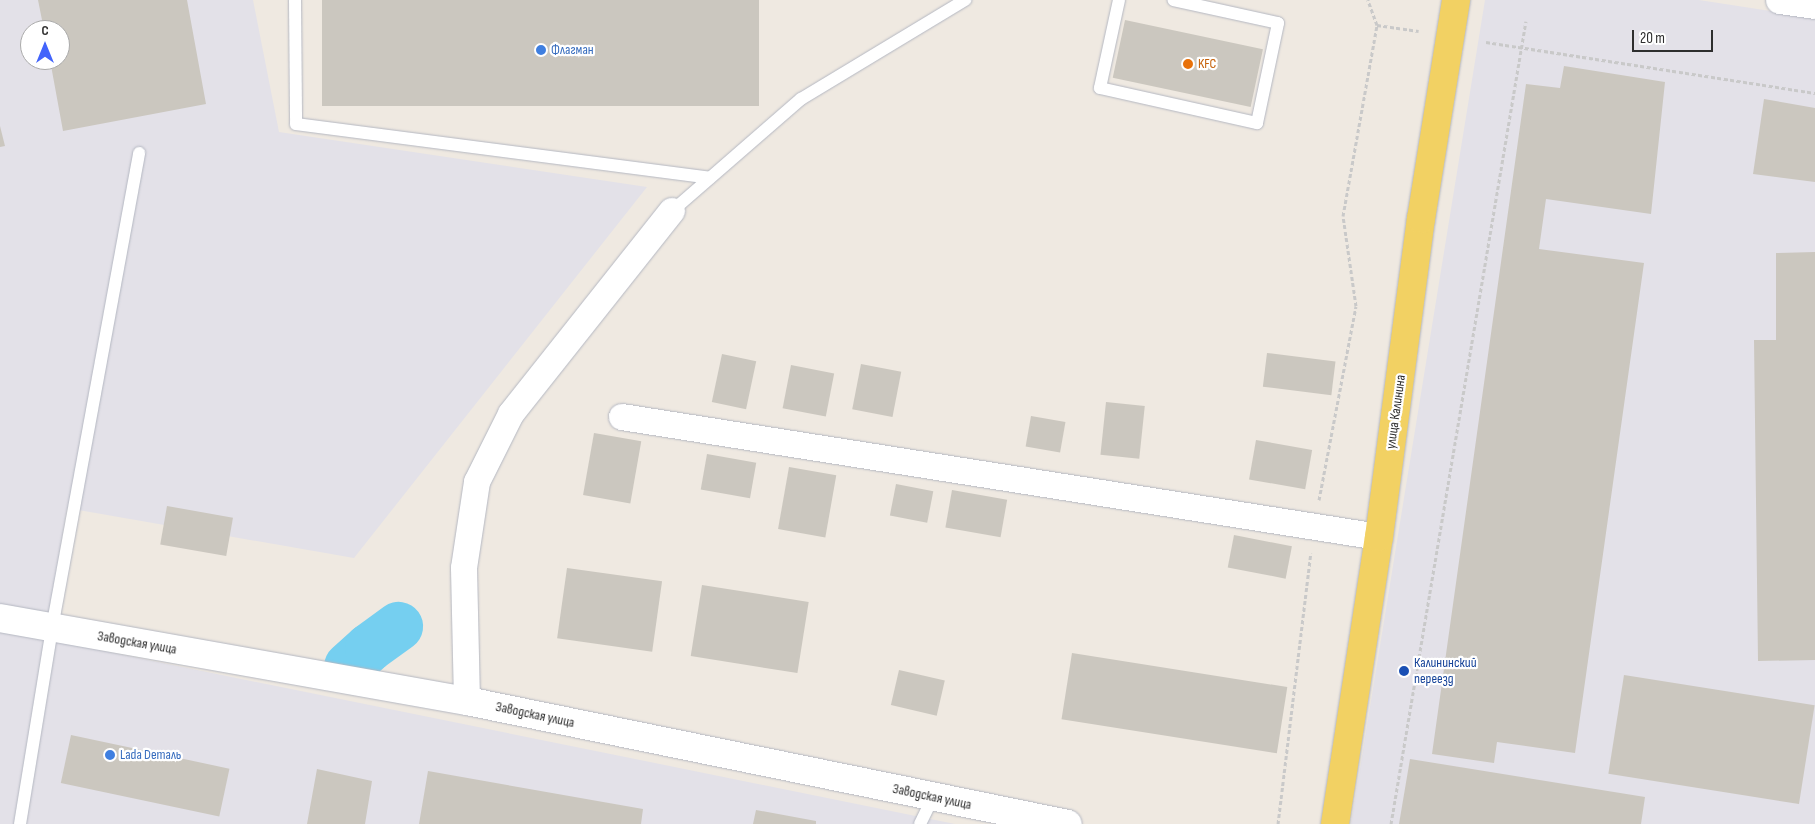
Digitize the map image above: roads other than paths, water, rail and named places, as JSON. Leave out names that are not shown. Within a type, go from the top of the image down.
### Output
[{"type":"main road","name":"улица Калинина","points":[[1335,824],[1379,537],[1421,219],[1456,0]]},
{"type":"street","points":[[1780,0],[1815,5]]},
{"type":"street","points":[[467,701],[464,568],[477,482],[511,414],[672,211]]},
{"type":"street","points":[[622,417],[1379,537]]},
{"type":"street","name":"Заводская улица","points":[[0,618],[467,701],[933,797],[1028,821],[1068,824]]},
{"type":"lane","points":[[295,0],[296,124],[709,178]]},
{"type":"lane","points":[[672,211],[801,99],[965,0]]},
{"type":"lane","points":[[1119,0],[1100,88],[1257,123],[1278,23],[1201,3],[1173,0]]},
{"type":"lane","points":[[20,824],[52,628],[139,153]]},
{"type":"lane","points":[[920,824],[933,797]]},
{"type":"waterway","points":[[348,666],[369,647],[398,626]]},
{"type":"place","name":"Флагман","points":[[541,50]]},
{"type":"place","name":"KFC","points":[[1188,64]]},
{"type":"place","name":"Калининский переезд","points":[[1404,671]]},
{"type":"place","name":"Lada Dеталь","points":[[110,755]]}]
